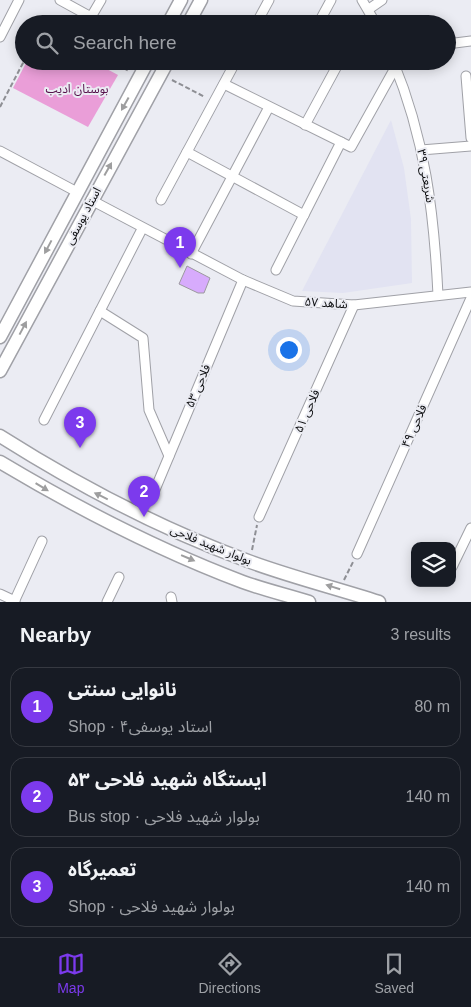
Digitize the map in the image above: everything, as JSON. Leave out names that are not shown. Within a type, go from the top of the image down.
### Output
[{"type":"main road","points":[[173,15],[181,0]]},
{"type":"main road","points":[[193,15],[201,0]]},
{"type":"main road","name":"استاد یوسفی","points":[[0,337],[144,70]]},
{"type":"main road","name":"استاد یوسفی","points":[[0,371],[163,70]]},
{"type":"main road","points":[[77,192],[91,200]]},
{"type":"main road","name":"بولوار شهید فلاحی","points":[[0,436],[81,486],[144,517],[249,562],[379,602]]},
{"type":"main road","name":"بولوار شهید فلاحی","points":[[0,462],[72,505],[131,534],[244,582],[309,602]]},
{"type":"street","points":[[0,36],[19,0]]},
{"type":"street","points":[[60,0],[87,15]]},
{"type":"street","points":[[92,15],[101,0]]},
{"type":"street","points":[[261,15],[269,0]]},
{"type":"street","points":[[323,15],[331,0]]},
{"type":"street","points":[[362,0],[372,15]]},
{"type":"street","points":[[369,9],[382,0]]},
{"type":"street","points":[[456,43],[471,41]]},
{"type":"street","points":[[161,200],[231,70]]},
{"type":"street","points":[[305,125],[335,70]]},
{"type":"street","points":[[224,84],[351,147],[391,70]]},
{"type":"street","name":"شریعتی ۳۹","points":[[396,70],[412,112],[421,150],[434,224],[438,295]]},
{"type":"street","points":[[466,76],[471,138]]},
{"type":"street","points":[[191,254],[270,107]]},
{"type":"street","points":[[276,270],[341,142]]},
{"type":"street","points":[[421,150],[471,146]]},
{"type":"street","points":[[0,151],[77,192]]},
{"type":"street","points":[[187,152],[304,215]]},
{"type":"street","name":"شاهد ۵۷","points":[[91,200],[191,254],[243,280],[293,301],[354,305],[471,292]]},
{"type":"street","points":[[44,420],[142,229]]},
{"type":"street","name":"فلاحی ۵۳","points":[[154,492],[243,280]]},
{"type":"street","name":"فلاحی ۴۹","points":[[357,554],[471,298]]},
{"type":"street","name":"فلاحی ۵۱","points":[[259,517],[354,305]]},
{"type":"street","points":[[100,311],[143,338],[149,410],[169,456]]},
{"type":"street","points":[[456,559],[471,528]]},
{"type":"street","points":[[0,594],[14,602],[42,541]]},
{"type":"street","points":[[107,602],[119,577]]},
{"type":"path","points":[[0,107],[19,70]]},
{"type":"path","points":[[127,70],[140,77]]},
{"type":"path","points":[[160,75],[214,102]]},
{"type":"path","points":[[249,562],[259,517]]},
{"type":"path","points":[[339,589],[357,554]]},
{"type":"shaded area","points":[[391,120],[404,168],[411,219],[412,283],[343,293],[302,291]]},
{"type":"green space","name":"بوستان ادیب","points":[[22,70],[109,70],[118,75],[88,127],[13,88]]},
{"type":"building","points":[[187,266],[210,278],[204,293],[198,293],[179,284]]},
{"type":"place","name":"نانوایی سنتی","points":[[180,268]]},
{"type":"place","name":"تعمیرگاه","points":[[80,448]]},
{"type":"place","name":"ایستگاه شهید فلاحی ۵۳","points":[[144,517]]}]
